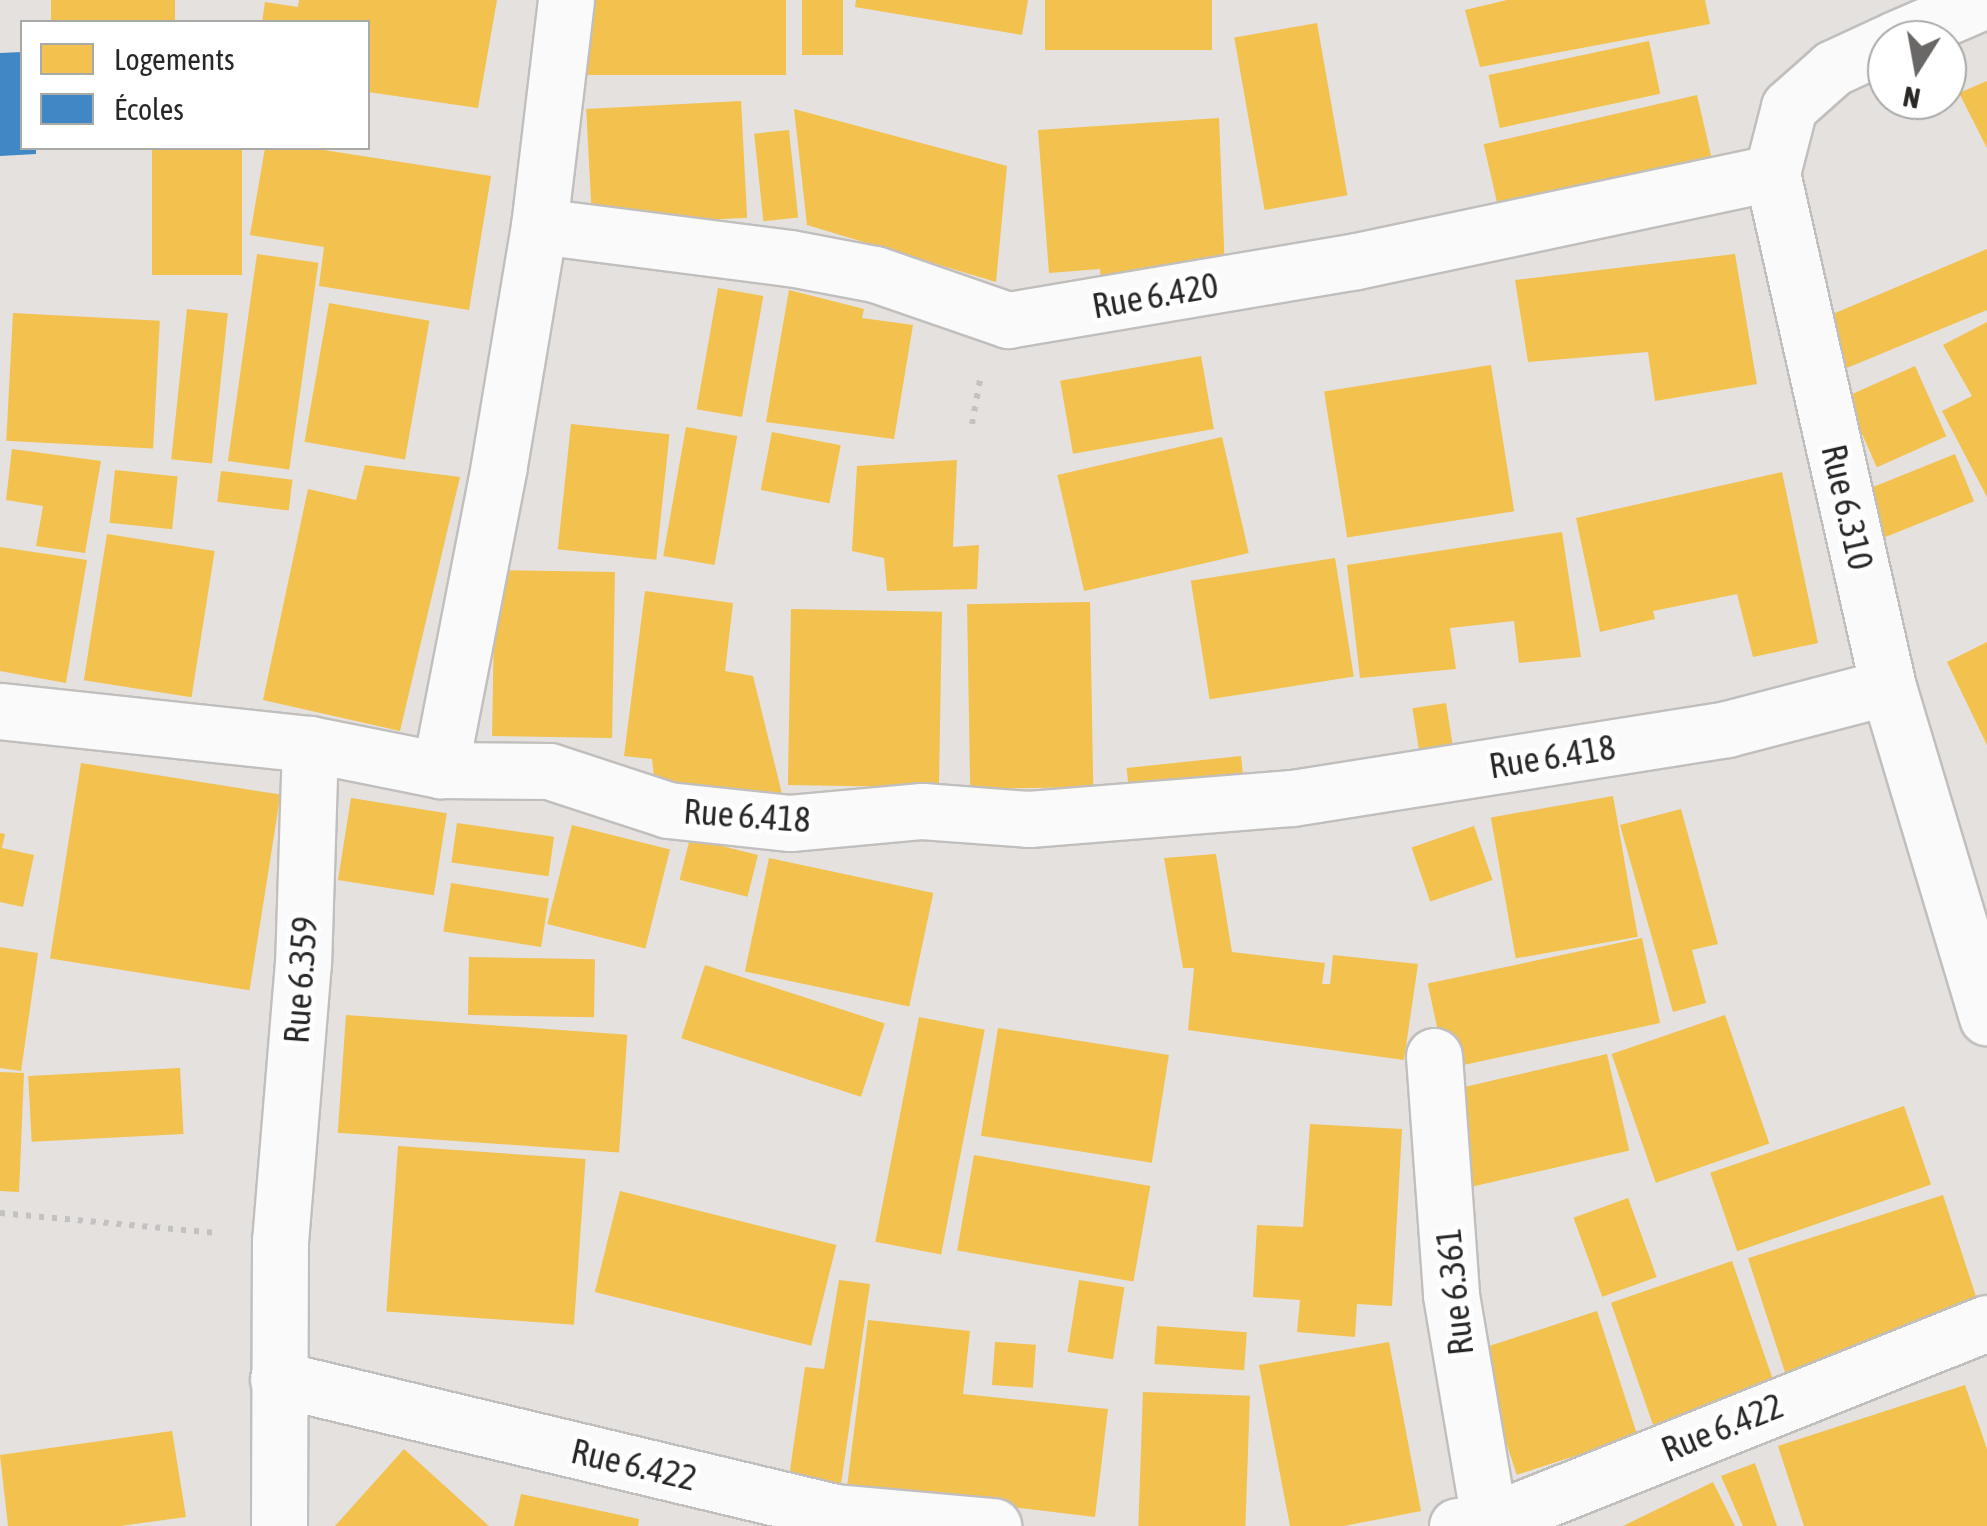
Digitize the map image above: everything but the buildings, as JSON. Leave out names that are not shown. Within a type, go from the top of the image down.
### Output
[{"type":"street","points":[[440,770],[499,466],[539,226],[566,0]]},
{"type":"street","name":"Rue 6.310","points":[[1939,20],[1986,0]]},
{"type":"street","name":"Rue 6.310","points":[[1867,52],[1833,68],[1788,107],[1772,173],[1888,687],[1987,1017]]},
{"type":"street","name":"Rue 6.420","points":[[539,226],[790,258],[875,274],[1008,320],[1357,261],[1772,173]]},
{"type":"street","name":"Rue 6.418","points":[[310,744],[440,770],[548,771],[668,810],[790,824],[922,811],[1046,818],[1292,798],[1727,728],[1888,687]]},
{"type":"street","points":[[0,711],[310,744]]},
{"type":"street","name":"Rue 6.359","points":[[278,1526],[280,1240],[303,962],[310,744]]},
{"type":"street","name":"Rue 6.361","points":[[1434,1056],[1452,1295],[1478,1525]]},
{"type":"street","name":"Rue 6.422","points":[[1478,1525],[1987,1324]]},
{"type":"street","name":"Rue 6.422","points":[[278,1380],[835,1512],[993,1526]]},
{"type":"path","points":[[0,1213],[280,1240]]}]
